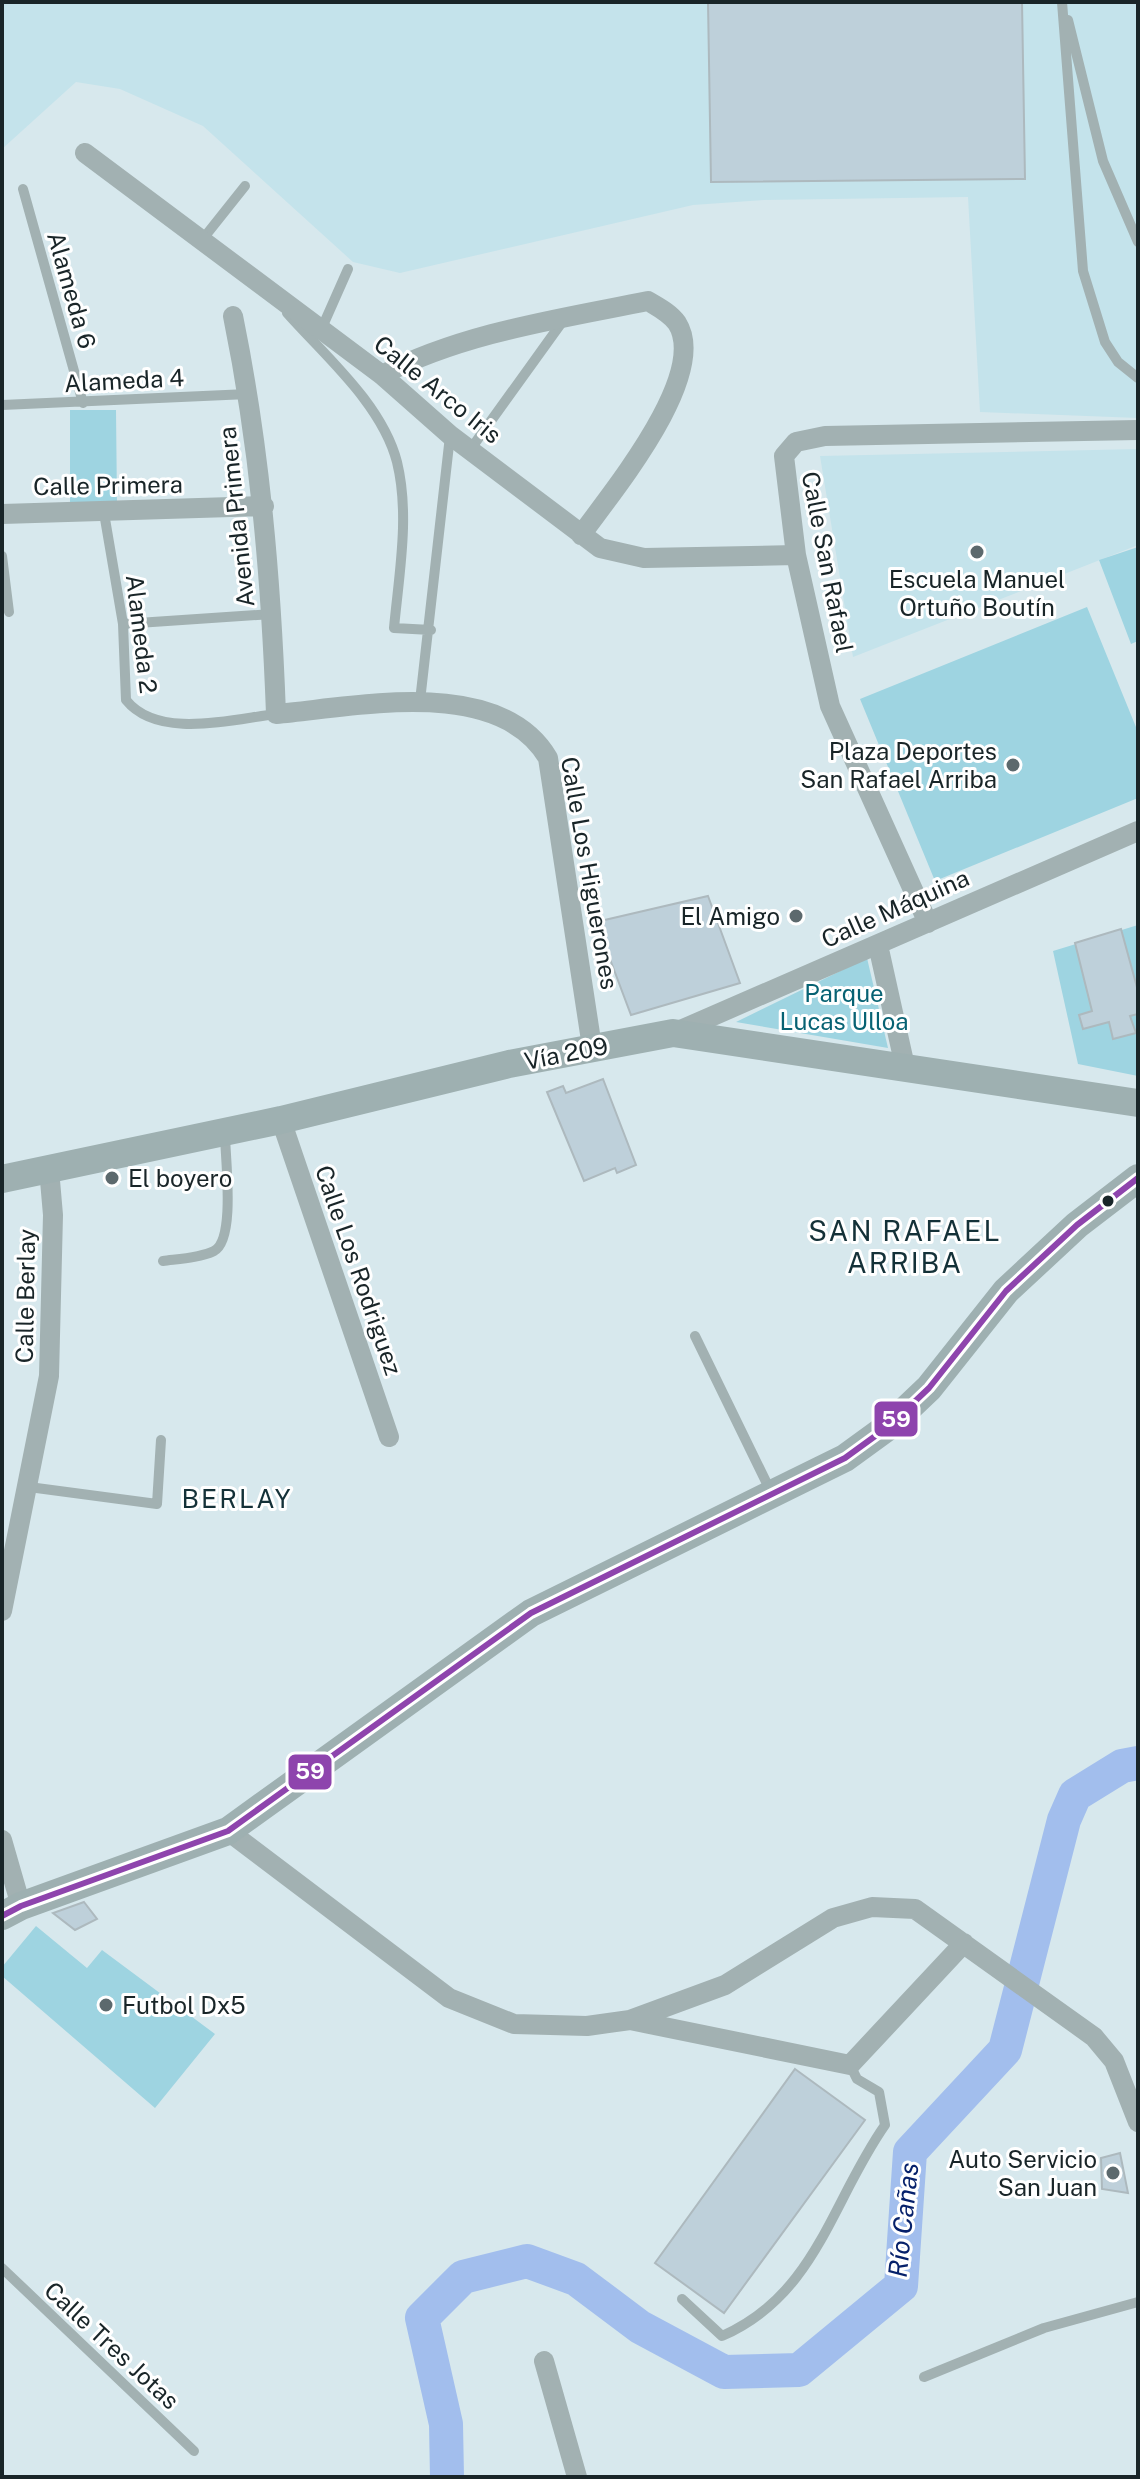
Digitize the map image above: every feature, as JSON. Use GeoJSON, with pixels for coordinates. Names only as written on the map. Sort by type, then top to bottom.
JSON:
{"type":"FeatureCollection","features":[{"type":"Feature","properties":{"kind":"main road","name":"Vía 209"},"geometry":{"type":"LineString","coordinates":[[2,1179],[281,1120],[592,1047],[673,1033],[906,1071],[1138,1103]]}},
{"type":"Feature","properties":{"kind":"main road"},"geometry":{"type":"LineString","coordinates":[[11,1911],[228,1831],[531,1613],[845,1458],[889,1426],[929,1388],[1006,1291],[1077,1225],[1138,1178]]}},
{"type":"Feature","properties":{"kind":"street","name":"Calle Arco Iris"},"geometry":{"type":"LineString","coordinates":[[85,153],[382,375],[450,435],[600,548],[644,558],[796,555]]}},
{"type":"Feature","properties":{"kind":"street"},"geometry":{"type":"LineString","coordinates":[[382,375],[417,357],[565,318],[648,301],[677,323],[683,339],[681,367],[671,402],[581,535]]}},
{"type":"Feature","properties":{"kind":"street","name":"Avenida Primera"},"geometry":{"type":"LineString","coordinates":[[233,316],[249,394],[264,506],[276,714]]}},
{"type":"Feature","properties":{"kind":"street","name":"Calle San Rafael"},"geometry":{"type":"LineString","coordinates":[[928,923],[830,706],[796,555],[784,456],[788,447],[804,439],[1138,430]]}},
{"type":"Feature","properties":{"kind":"street","name":"Calle Primera"},"geometry":{"type":"LineString","coordinates":[[2,514],[264,506]]}},
{"type":"Feature","properties":{"kind":"street","name":"Calle Los Higuerones"},"geometry":{"type":"LineString","coordinates":[[276,714],[420,701],[478,709],[504,718],[537,740],[548,758],[592,1047]]}},
{"type":"Feature","properties":{"kind":"street","name":"Calle Máquina"},"geometry":{"type":"LineString","coordinates":[[673,1033],[1138,831]]}},
{"type":"Feature","properties":{"kind":"street"},"geometry":{"type":"LineString","coordinates":[[878,945],[906,1071]]}},
{"type":"Feature","properties":{"kind":"street","name":"Calle Los Rodriguez"},"geometry":{"type":"LineString","coordinates":[[281,1120],[389,1437]]}},
{"type":"Feature","properties":{"kind":"street","name":"Calle Berlay"},"geometry":{"type":"LineString","coordinates":[[2,1611],[29,1487],[51,1345],[53,1215],[49,1169]]}},
{"type":"Feature","properties":{"kind":"street"},"geometry":{"type":"LineString","coordinates":[[228,1831],[449,1998],[514,2024],[587,2026],[630,2020],[725,1985],[833,1918],[872,1907],[915,1909],[1094,2037],[1114,2061],[1136,2109]]}},
{"type":"Feature","properties":{"kind":"street"},"geometry":{"type":"LineString","coordinates":[[2,1840],[11,1911]]}},
{"type":"Feature","properties":{"kind":"street"},"geometry":{"type":"LineString","coordinates":[[630,2020],[850,2065],[964,1943]]}},
{"type":"Feature","properties":{"kind":"street"},"geometry":{"type":"LineString","coordinates":[[544,2361],[577,2477]]}},
{"type":"Feature","properties":{"kind":"lane"},"geometry":{"type":"LineString","coordinates":[[1063,2],[1103,161],[1138,242]]}},
{"type":"Feature","properties":{"kind":"lane"},"geometry":{"type":"LineString","coordinates":[[1063,2],[1083,271],[1105,342],[1118,362],[1138,378]]}},
{"type":"Feature","properties":{"kind":"lane"},"geometry":{"type":"LineString","coordinates":[[202,240],[245,186]]}},
{"type":"Feature","properties":{"kind":"lane","name":"Alameda 6"},"geometry":{"type":"LineString","coordinates":[[23,189],[83,403]]}},
{"type":"Feature","properties":{"kind":"lane"},"geometry":{"type":"LineString","coordinates":[[321,330],[348,269]]}},
{"type":"Feature","properties":{"kind":"lane"},"geometry":{"type":"LineString","coordinates":[[260,284],[344,377],[387,436],[396,460],[403,506],[394,628],[431,630]]}},
{"type":"Feature","properties":{"kind":"lane"},"geometry":{"type":"LineString","coordinates":[[470,450],[565,318]]}},
{"type":"Feature","properties":{"kind":"lane","name":"Alameda 4"},"geometry":{"type":"LineString","coordinates":[[2,405],[249,394]]}},
{"type":"Feature","properties":{"kind":"lane"},"geometry":{"type":"LineString","coordinates":[[420,701],[431,630],[450,435]]}},
{"type":"Feature","properties":{"kind":"lane","name":"Alameda 2"},"geometry":{"type":"LineString","coordinates":[[104,513],[123,624],[126,700],[133,709],[181,724],[276,714]]}},
{"type":"Feature","properties":{"kind":"lane"},"geometry":{"type":"LineString","coordinates":[[2,556],[9,612]]}},
{"type":"Feature","properties":{"kind":"lane"},"geometry":{"type":"LineString","coordinates":[[123,624],[272,614]]}},
{"type":"Feature","properties":{"kind":"lane"},"geometry":{"type":"LineString","coordinates":[[163,1261],[213,1252],[222,1245],[228,1226],[224,1132]]}},
{"type":"Feature","properties":{"kind":"lane"},"geometry":{"type":"LineString","coordinates":[[695,1336],[772,1494]]}},
{"type":"Feature","properties":{"kind":"lane"},"geometry":{"type":"LineString","coordinates":[[29,1487],[157,1504],[161,1440]]}},
{"type":"Feature","properties":{"kind":"lane"},"geometry":{"type":"LineString","coordinates":[[682,2299],[722,2336],[753,2323],[784,2296],[837,2214],[862,2158],[885,2125],[879,2092],[857,2079],[850,2065]]}},
{"type":"Feature","properties":{"kind":"lane","name":"Calle Tres Jotas"},"geometry":{"type":"LineString","coordinates":[[2,2268],[194,2451]]}},
{"type":"Feature","properties":{"kind":"lane"},"geometry":{"type":"LineString","coordinates":[[924,2377],[1044,2328],[1138,2302]]}},
{"type":"Feature","properties":{"kind":"shaded area"},"geometry":{"type":"Polygon","coordinates":[[[2,2],[1138,2],[1138,418],[980,412],[968,197],[764,200],[693,205],[400,273],[353,262],[203,126],[120,89],[76,82],[2,149],[2,2]]]}},
{"type":"Feature","properties":{"kind":"shaded area","name":"Escuela Manuel Ortuño Boutín"},"geometry":{"type":"Polygon","coordinates":[[[1138,449],[1138,545],[853,657],[820,456],[1138,449]]]}},
{"type":"Feature","properties":{"kind":"green space"},"geometry":{"type":"Polygon","coordinates":[[[70,410],[116,410],[117,505],[70,507],[70,410]]]}},
{"type":"Feature","properties":{"kind":"green space"},"geometry":{"type":"Polygon","coordinates":[[[1138,547],[1138,641],[1131,644],[1099,560],[1138,547]]]}},
{"type":"Feature","properties":{"kind":"green space","name":"Plaza Deportes San Rafael Arriba"},"geometry":{"type":"Polygon","coordinates":[[[1087,607],[1138,732],[1138,798],[935,881],[860,699],[1087,607]]]}},
{"type":"Feature","properties":{"kind":"green space"},"geometry":{"type":"Polygon","coordinates":[[[1138,925],[1138,1076],[1078,1064],[1053,951],[1138,925]]]}},
{"type":"Feature","properties":{"kind":"green space","name":"Parque Lucas Ulloa"},"geometry":{"type":"Polygon","coordinates":[[[867,958],[888,1048],[736,1022],[867,958]]]}},
{"type":"Feature","properties":{"kind":"green space","name":"Futbol Dx5"},"geometry":{"type":"Polygon","coordinates":[[[36,1926],[87,1968],[102,1950],[215,2034],[155,2108],[2,1976],[2,1967],[36,1926]]]}},
{"type":"Feature","properties":{"kind":"building"},"geometry":{"type":"Polygon","coordinates":[[[708,2],[1022,2],[1025,179],[711,182],[708,2]]]}},
{"type":"Feature","properties":{"kind":"building"},"geometry":{"type":"Polygon","coordinates":[[[708,896],[740,983],[631,1015],[596,922],[708,896]]]}},
{"type":"Feature","properties":{"kind":"building"},"geometry":{"type":"Polygon","coordinates":[[[1121,929],[1138,991],[1138,1014],[1130,1016],[1136,1033],[1113,1039],[1109,1022],[1083,1029],[1079,1015],[1092,1011],[1075,943],[1121,929]]]}},
{"type":"Feature","properties":{"kind":"building"},"geometry":{"type":"Polygon","coordinates":[[[603,1079],[636,1165],[617,1173],[615,1168],[584,1181],[547,1092],[563,1086],[566,1093],[603,1079]]]}},
{"type":"Feature","properties":{"kind":"building"},"geometry":{"type":"Polygon","coordinates":[[[84,1902],[97,1919],[75,1930],[53,1913],[84,1902]]]}},
{"type":"Feature","properties":{"kind":"building"},"geometry":{"type":"Polygon","coordinates":[[[795,2069],[865,2120],[724,2313],[655,2263],[795,2069]]]}},
{"type":"Feature","properties":{"kind":"building","name":"Auto Servicio San Juan"},"geometry":{"type":"Polygon","coordinates":[[[1120,2153],[1128,2193],[1102,2189],[1101,2158],[1120,2153]]]}},
{"type":"Feature","properties":{"kind":"waterway","name":"Río Cañas"},"geometry":{"type":"LineString","coordinates":[[447,2477],[446,2424],[422,2318],[463,2277],[527,2261],[576,2279],[640,2327],[724,2372],[799,2370],[901,2286],[910,2152],[1005,2050],[1064,1820],[1075,1795],[1122,1766],[1138,1763]]}},
{"type":"Feature","properties":{"kind":"transit line","name":"59"},"geometry":{"type":"LineString","coordinates":[[2,1916],[21,1906],[228,1831],[531,1613],[845,1458],[889,1426],[929,1388],[1006,1291],[1077,1225],[1138,1178]]}},
{"type":"Feature","properties":{"kind":"place","name":"Escuela Manuel Ortuño Boutín"},"geometry":{"type":"Point","coordinates":[977,552]}},
{"type":"Feature","properties":{"kind":"place","name":"Plaza Deportes San Rafael Arriba"},"geometry":{"type":"Point","coordinates":[1013,765]}},
{"type":"Feature","properties":{"kind":"place","name":"El Amigo"},"geometry":{"type":"Point","coordinates":[796,916]}},
{"type":"Feature","properties":{"kind":"place","name":"El boyero"},"geometry":{"type":"Point","coordinates":[112,1178]}},
{"type":"Feature","properties":{"kind":"place","name":"Futbol Dx5"},"geometry":{"type":"Point","coordinates":[106,2005]}},
{"type":"Feature","properties":{"kind":"place","name":"Auto Servicio San Juan"},"geometry":{"type":"Point","coordinates":[1113,2173]}},
{"type":"Feature","properties":{"kind":"district","name":"SAN RAFAEL ARRIBA"},"geometry":{"type":"Point","coordinates":[905,1246]}},
{"type":"Feature","properties":{"kind":"district","name":"BERLAY"},"geometry":{"type":"Point","coordinates":[237,1498]}}]}
